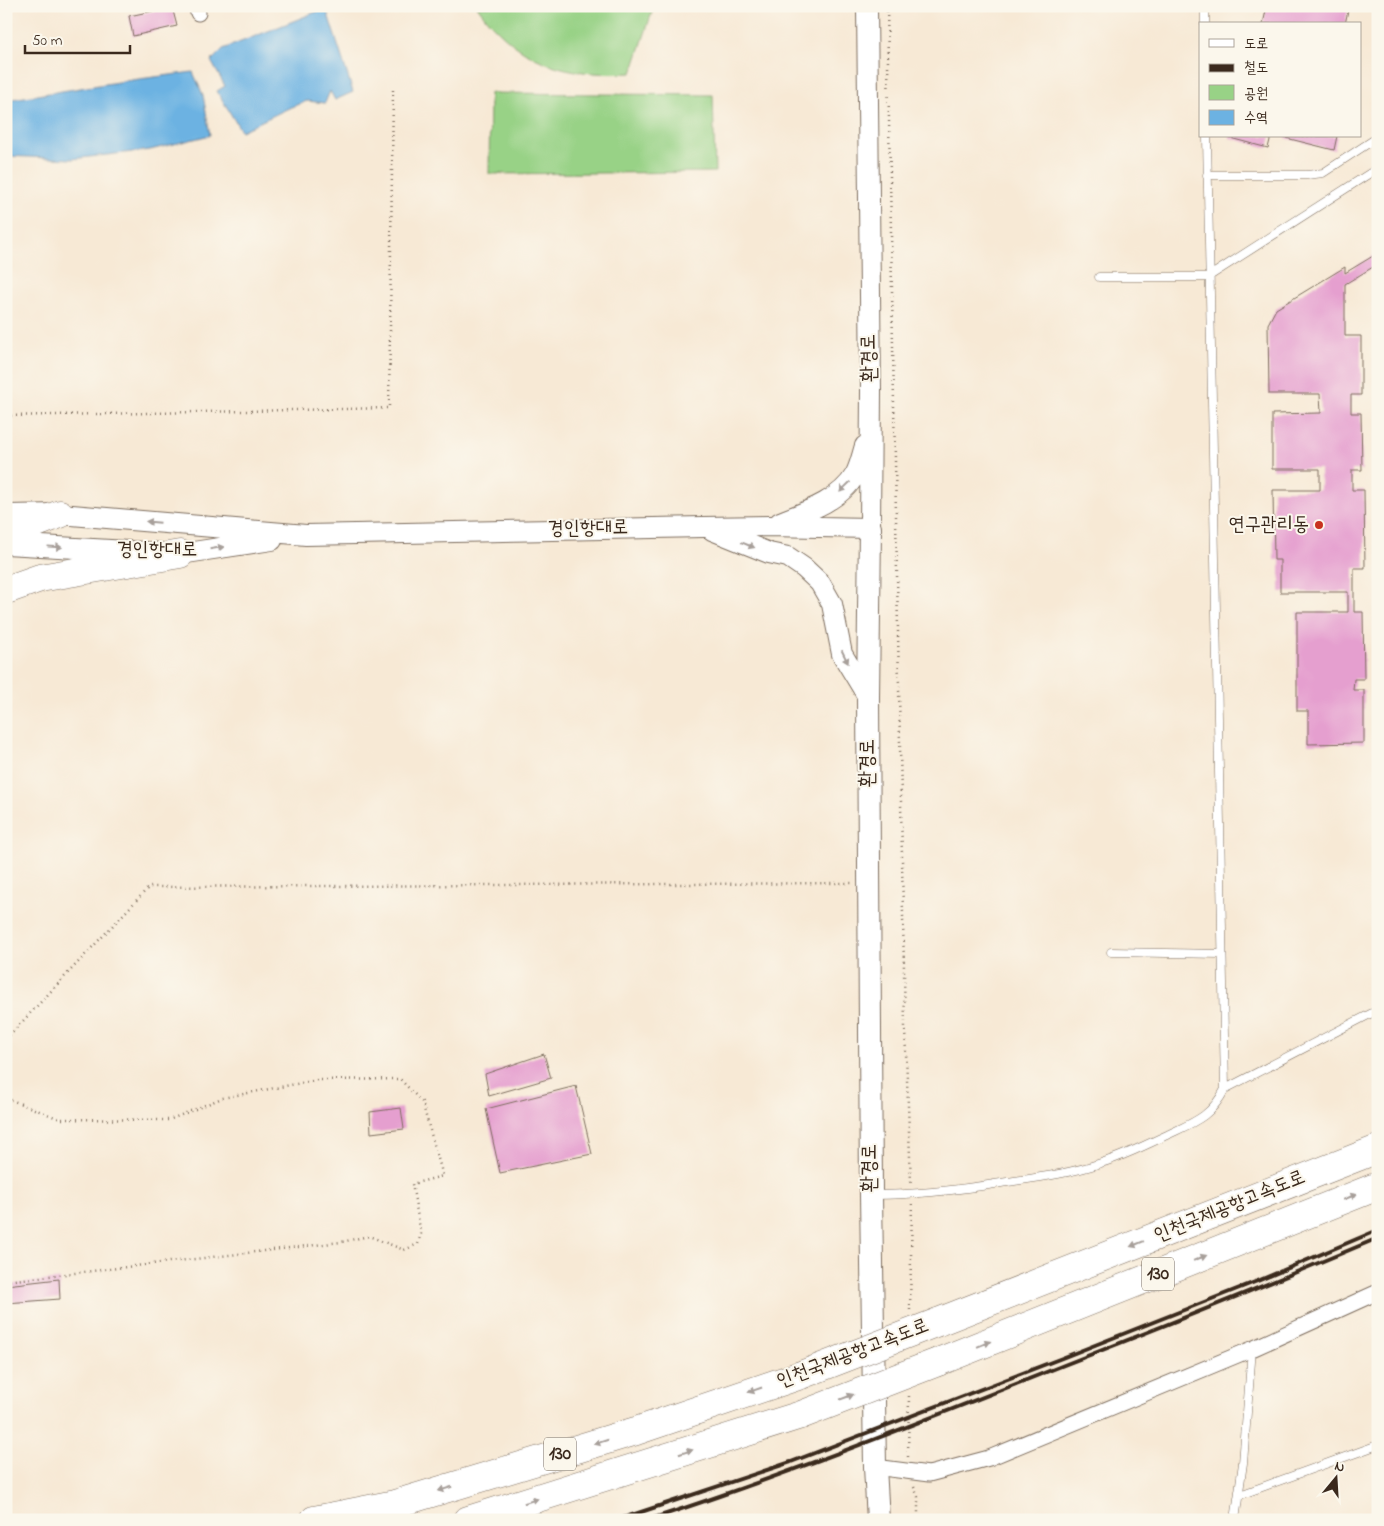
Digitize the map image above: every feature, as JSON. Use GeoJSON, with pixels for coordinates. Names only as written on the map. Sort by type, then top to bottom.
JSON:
{"type":"FeatureCollection","features":[{"type":"Feature","properties":{"kind":"highway"},"geometry":{"type":"LineString","coordinates":[[6,535],[60,514]]}},
{"type":"Feature","properties":{"kind":"highway"},"geometry":{"type":"LineString","coordinates":[[6,590],[40,578],[180,554]]}},
{"type":"Feature","properties":{"kind":"highway","name":"인천국제공항고속도로"},"geometry":{"type":"LineString","coordinates":[[314,1520],[404,1501],[636,1431],[801,1375],[1378,1149]]}},
{"type":"Feature","properties":{"kind":"highway","name":"인천국제공항고속도로"},"geometry":{"type":"LineString","coordinates":[[468,1520],[801,1415],[1378,1186]]}},
{"type":"Feature","properties":{"kind":"main road","name":"환경로"},"geometry":{"type":"LineString","coordinates":[[870,528],[868,697],[871,1195],[875,1466],[878,1520]]}},
{"type":"Feature","properties":{"kind":"street","name":"환경로"},"geometry":{"type":"LineString","coordinates":[[867,6],[870,528]]}},
{"type":"Feature","properties":{"kind":"street"},"geometry":{"type":"LineString","coordinates":[[769,526],[812,510],[847,487],[855,474],[866,446],[870,391]]}},
{"type":"Feature","properties":{"kind":"street","name":"경인항대로"},"geometry":{"type":"LineString","coordinates":[[6,515],[60,514],[306,535],[769,526],[870,528]]}},
{"type":"Feature","properties":{"kind":"street"},"geometry":{"type":"LineString","coordinates":[[703,527],[769,553],[788,557],[804,568],[820,583],[832,604],[842,654],[868,697]]}},
{"type":"Feature","properties":{"kind":"street","name":"경인항대로"},"geometry":{"type":"LineString","coordinates":[[6,544],[180,554],[306,535]]}},
{"type":"Feature","properties":{"kind":"street"},"geometry":{"type":"LineString","coordinates":[[875,1466],[929,1474],[989,1458],[1252,1349],[1378,1292]]}},
{"type":"Feature","properties":{"kind":"lane"},"geometry":{"type":"LineString","coordinates":[[1205,6],[1205,22]]}},
{"type":"Feature","properties":{"kind":"lane"},"geometry":{"type":"LineString","coordinates":[[1207,175],[1307,175],[1322,173],[1378,137]]}},
{"type":"Feature","properties":{"kind":"lane"},"geometry":{"type":"LineString","coordinates":[[871,1195],[912,1195],[964,1189],[1043,1177],[1102,1163],[1154,1142],[1198,1120],[1218,1103],[1224,1089],[1208,278],[1207,138]]}},
{"type":"Feature","properties":{"kind":"lane"},"geometry":{"type":"LineString","coordinates":[[1099,277],[1208,278],[1378,168]]}},
{"type":"Feature","properties":{"kind":"lane"},"geometry":{"type":"LineString","coordinates":[[1111,952],[1221,954]]}},
{"type":"Feature","properties":{"kind":"lane"},"geometry":{"type":"LineString","coordinates":[[1224,1089],[1378,1010]]}},
{"type":"Feature","properties":{"kind":"lane"},"geometry":{"type":"LineString","coordinates":[[1235,1520],[1240,1495],[1252,1349]]}},
{"type":"Feature","properties":{"kind":"lane"},"geometry":{"type":"LineString","coordinates":[[1240,1495],[1378,1445]]}},
{"type":"Feature","properties":{"kind":"path"},"geometry":{"type":"LineString","coordinates":[[887,6],[905,1018],[912,1195],[910,1314]]}},
{"type":"Feature","properties":{"kind":"path"},"geometry":{"type":"LineString","coordinates":[[6,416],[389,408],[393,90]]}},
{"type":"Feature","properties":{"kind":"path"},"geometry":{"type":"LineString","coordinates":[[6,1039],[148,887],[869,883]]}},
{"type":"Feature","properties":{"kind":"path"},"geometry":{"type":"LineString","coordinates":[[6,1098],[60,1119],[169,1120],[222,1098],[317,1080],[400,1079],[422,1102],[443,1176],[412,1184],[421,1234],[418,1244],[404,1250],[369,1236],[341,1242],[6,1282]]}},
{"type":"Feature","properties":{"kind":"path"},"geometry":{"type":"LineString","coordinates":[[909,1393],[908,1472],[918,1498],[918,1520]]}},
{"type":"Feature","properties":{"kind":"green space"},"geometry":{"type":"Polygon","coordinates":[[[477,6],[654,6],[632,73],[612,74],[576,71],[559,67],[527,54],[491,24],[477,6]]]}},
{"type":"Feature","properties":{"kind":"green space"},"geometry":{"type":"Polygon","coordinates":[[[490,93],[713,95],[715,172],[489,174],[490,93]]]}},
{"type":"Feature","properties":{"kind":"water"},"geometry":{"type":"Polygon","coordinates":[[[326,8],[353,92],[335,100],[330,91],[325,103],[307,101],[241,131],[217,91],[225,86],[211,61],[223,49],[326,8]]]}},
{"type":"Feature","properties":{"kind":"water"},"geometry":{"type":"Polygon","coordinates":[[[193,72],[203,95],[210,135],[150,150],[72,159],[6,156],[6,100],[193,72]]]}},
{"type":"Feature","properties":{"kind":"building"},"geometry":{"type":"Polygon","coordinates":[[[1267,6],[1349,6],[1345,22],[1263,22],[1267,6]]]}},
{"type":"Feature","properties":{"kind":"building"},"geometry":{"type":"Polygon","coordinates":[[[172,7],[177,26],[133,36],[129,16],[172,7]]]}},
{"type":"Feature","properties":{"kind":"building"},"geometry":{"type":"Polygon","coordinates":[[[1230,138],[1270,138],[1268,148],[1230,138]]]}},
{"type":"Feature","properties":{"kind":"building"},"geometry":{"type":"Polygon","coordinates":[[[1286,138],[1337,138],[1334,150],[1286,138]]]}},
{"type":"Feature","properties":{"kind":"building","name":"연구관리동"},"geometry":{"type":"Polygon","coordinates":[[[1378,253],[1378,264],[1345,284],[1345,336],[1361,336],[1361,395],[1351,395],[1351,413],[1361,413],[1362,470],[1352,470],[1352,490],[1364,490],[1365,568],[1354,568],[1354,612],[1363,612],[1364,679],[1354,679],[1353,690],[1364,690],[1364,743],[1308,744],[1308,711],[1297,711],[1297,612],[1348,612],[1348,592],[1280,592],[1280,560],[1274,560],[1273,490],[1320,490],[1320,469],[1272,469],[1272,414],[1321,413],[1320,394],[1269,394],[1268,324],[1276,309],[1345,267],[1345,273],[1378,253]]]}},
{"type":"Feature","properties":{"kind":"building"},"geometry":{"type":"Polygon","coordinates":[[[544,1054],[551,1078],[489,1096],[485,1074],[544,1054]]]}},
{"type":"Feature","properties":{"kind":"building"},"geometry":{"type":"Polygon","coordinates":[[[576,1086],[592,1154],[500,1173],[486,1109],[576,1086]]]}},
{"type":"Feature","properties":{"kind":"building"},"geometry":{"type":"Polygon","coordinates":[[[401,1108],[404,1129],[371,1133],[370,1112],[401,1108]]]}},
{"type":"Feature","properties":{"kind":"building"},"geometry":{"type":"Polygon","coordinates":[[[59,1279],[60,1299],[6,1303],[6,1285],[59,1279]]]}},
{"type":"Feature","properties":{"kind":"railway"},"geometry":{"type":"LineString","coordinates":[[617,1520],[791,1462],[1260,1280],[1378,1230]]}},
{"type":"Feature","properties":{"kind":"railway"},"geometry":{"type":"LineString","coordinates":[[648,1520],[753,1484],[909,1426],[1300,1271],[1378,1238]]}},
{"type":"Feature","properties":{"kind":"place","name":"연구관리동"},"geometry":{"type":"Point","coordinates":[1319,525]}}]}
